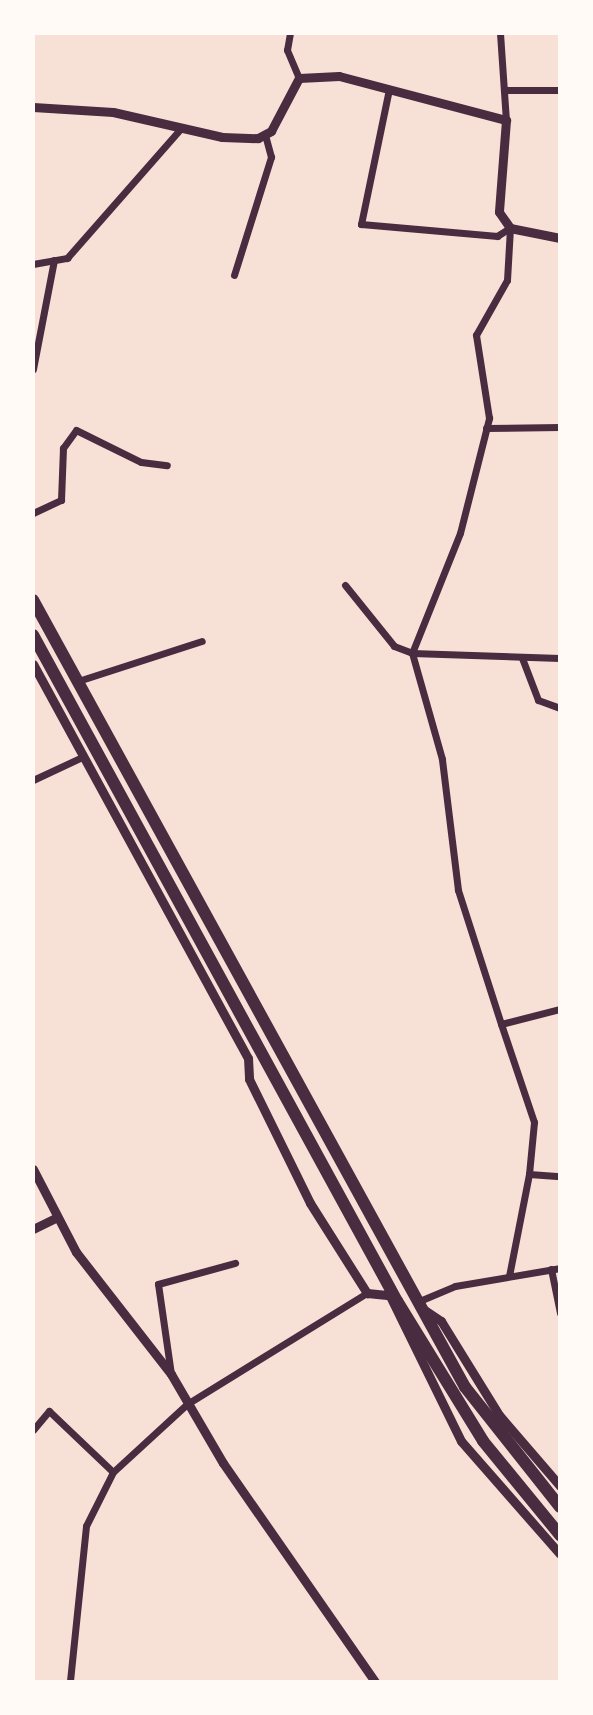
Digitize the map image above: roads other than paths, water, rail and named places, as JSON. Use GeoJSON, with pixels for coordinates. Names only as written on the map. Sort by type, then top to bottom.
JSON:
{"type":"FeatureCollection","features":[{"type":"Feature","properties":{"kind":"highway"},"geometry":{"type":"LineString","coordinates":[[33,600],[465,1387],[552,1499],[558,1485]]}},
{"type":"Feature","properties":{"kind":"highway"},"geometry":{"type":"LineString","coordinates":[[33,635],[391,1294],[483,1441],[560,1535]]}},
{"type":"Feature","properties":{"kind":"street"},"geometry":{"type":"LineString","coordinates":[[290,33],[287,50],[299,78]]}},
{"type":"Feature","properties":{"kind":"street"},"geometry":{"type":"LineString","coordinates":[[500,33],[506,120],[499,212],[510,228],[507,280],[476,335],[486,428],[460,533],[412,653],[442,759],[458,890],[534,1122],[529,1174],[509,1276]]}},
{"type":"Feature","properties":{"kind":"street"},"geometry":{"type":"LineString","coordinates":[[299,78],[339,76],[506,120]]}},
{"type":"Feature","properties":{"kind":"street"},"geometry":{"type":"LineString","coordinates":[[234,275],[271,157],[265,135],[299,78]]}},
{"type":"Feature","properties":{"kind":"street"},"geometry":{"type":"LineString","coordinates":[[389,89],[361,224],[497,236],[510,228],[560,238]]}},
{"type":"Feature","properties":{"kind":"street"},"geometry":{"type":"LineString","coordinates":[[504,90],[560,90]]}},
{"type":"Feature","properties":{"kind":"street"},"geometry":{"type":"LineString","coordinates":[[33,107],[113,112],[222,137],[265,135]]}},
{"type":"Feature","properties":{"kind":"street"},"geometry":{"type":"LineString","coordinates":[[33,264],[66,258],[182,127]]}},
{"type":"Feature","properties":{"kind":"street"},"geometry":{"type":"LineString","coordinates":[[33,369],[54,260]]}},
{"type":"Feature","properties":{"kind":"street"},"geometry":{"type":"LineString","coordinates":[[486,428],[560,427]]}},
{"type":"Feature","properties":{"kind":"street"},"geometry":{"type":"LineString","coordinates":[[33,513],[61,500],[63,448],[76,430],[141,462],[167,465]]}},
{"type":"Feature","properties":{"kind":"street"},"geometry":{"type":"LineString","coordinates":[[345,585],[394,646],[412,653],[560,658]]}},
{"type":"Feature","properties":{"kind":"street"},"geometry":{"type":"LineString","coordinates":[[78,681],[202,641]]}},
{"type":"Feature","properties":{"kind":"street"},"geometry":{"type":"LineString","coordinates":[[522,658],[538,701],[560,708]]}},
{"type":"Feature","properties":{"kind":"street"},"geometry":{"type":"LineString","coordinates":[[33,664],[248,1058],[249,1079],[310,1203],[367,1293]]}},
{"type":"Feature","properties":{"kind":"street"},"geometry":{"type":"LineString","coordinates":[[33,780],[82,757]]}},
{"type":"Feature","properties":{"kind":"street"},"geometry":{"type":"LineString","coordinates":[[501,1024],[560,1009]]}},
{"type":"Feature","properties":{"kind":"street"},"geometry":{"type":"LineString","coordinates":[[33,1169],[55,1218],[120,1315],[171,1374],[187,1404],[375,1682]]}},
{"type":"Feature","properties":{"kind":"street"},"geometry":{"type":"LineString","coordinates":[[529,1174],[560,1176]]}},
{"type":"Feature","properties":{"kind":"street"},"geometry":{"type":"LineString","coordinates":[[33,1229],[55,1218]]}},
{"type":"Feature","properties":{"kind":"street"},"geometry":{"type":"LineString","coordinates":[[171,1374],[158,1284],[235,1262]]}},
{"type":"Feature","properties":{"kind":"street"},"geometry":{"type":"LineString","coordinates":[[558,1485],[499,1415],[442,1321],[419,1304],[455,1286],[555,1268],[560,1313]]}},
{"type":"Feature","properties":{"kind":"street"},"geometry":{"type":"LineString","coordinates":[[70,1682],[86,1526],[113,1472],[187,1404],[367,1293],[391,1294],[461,1441],[560,1554]]}},
{"type":"Feature","properties":{"kind":"street"},"geometry":{"type":"LineString","coordinates":[[33,1430],[49,1411],[113,1472]]}}]}
